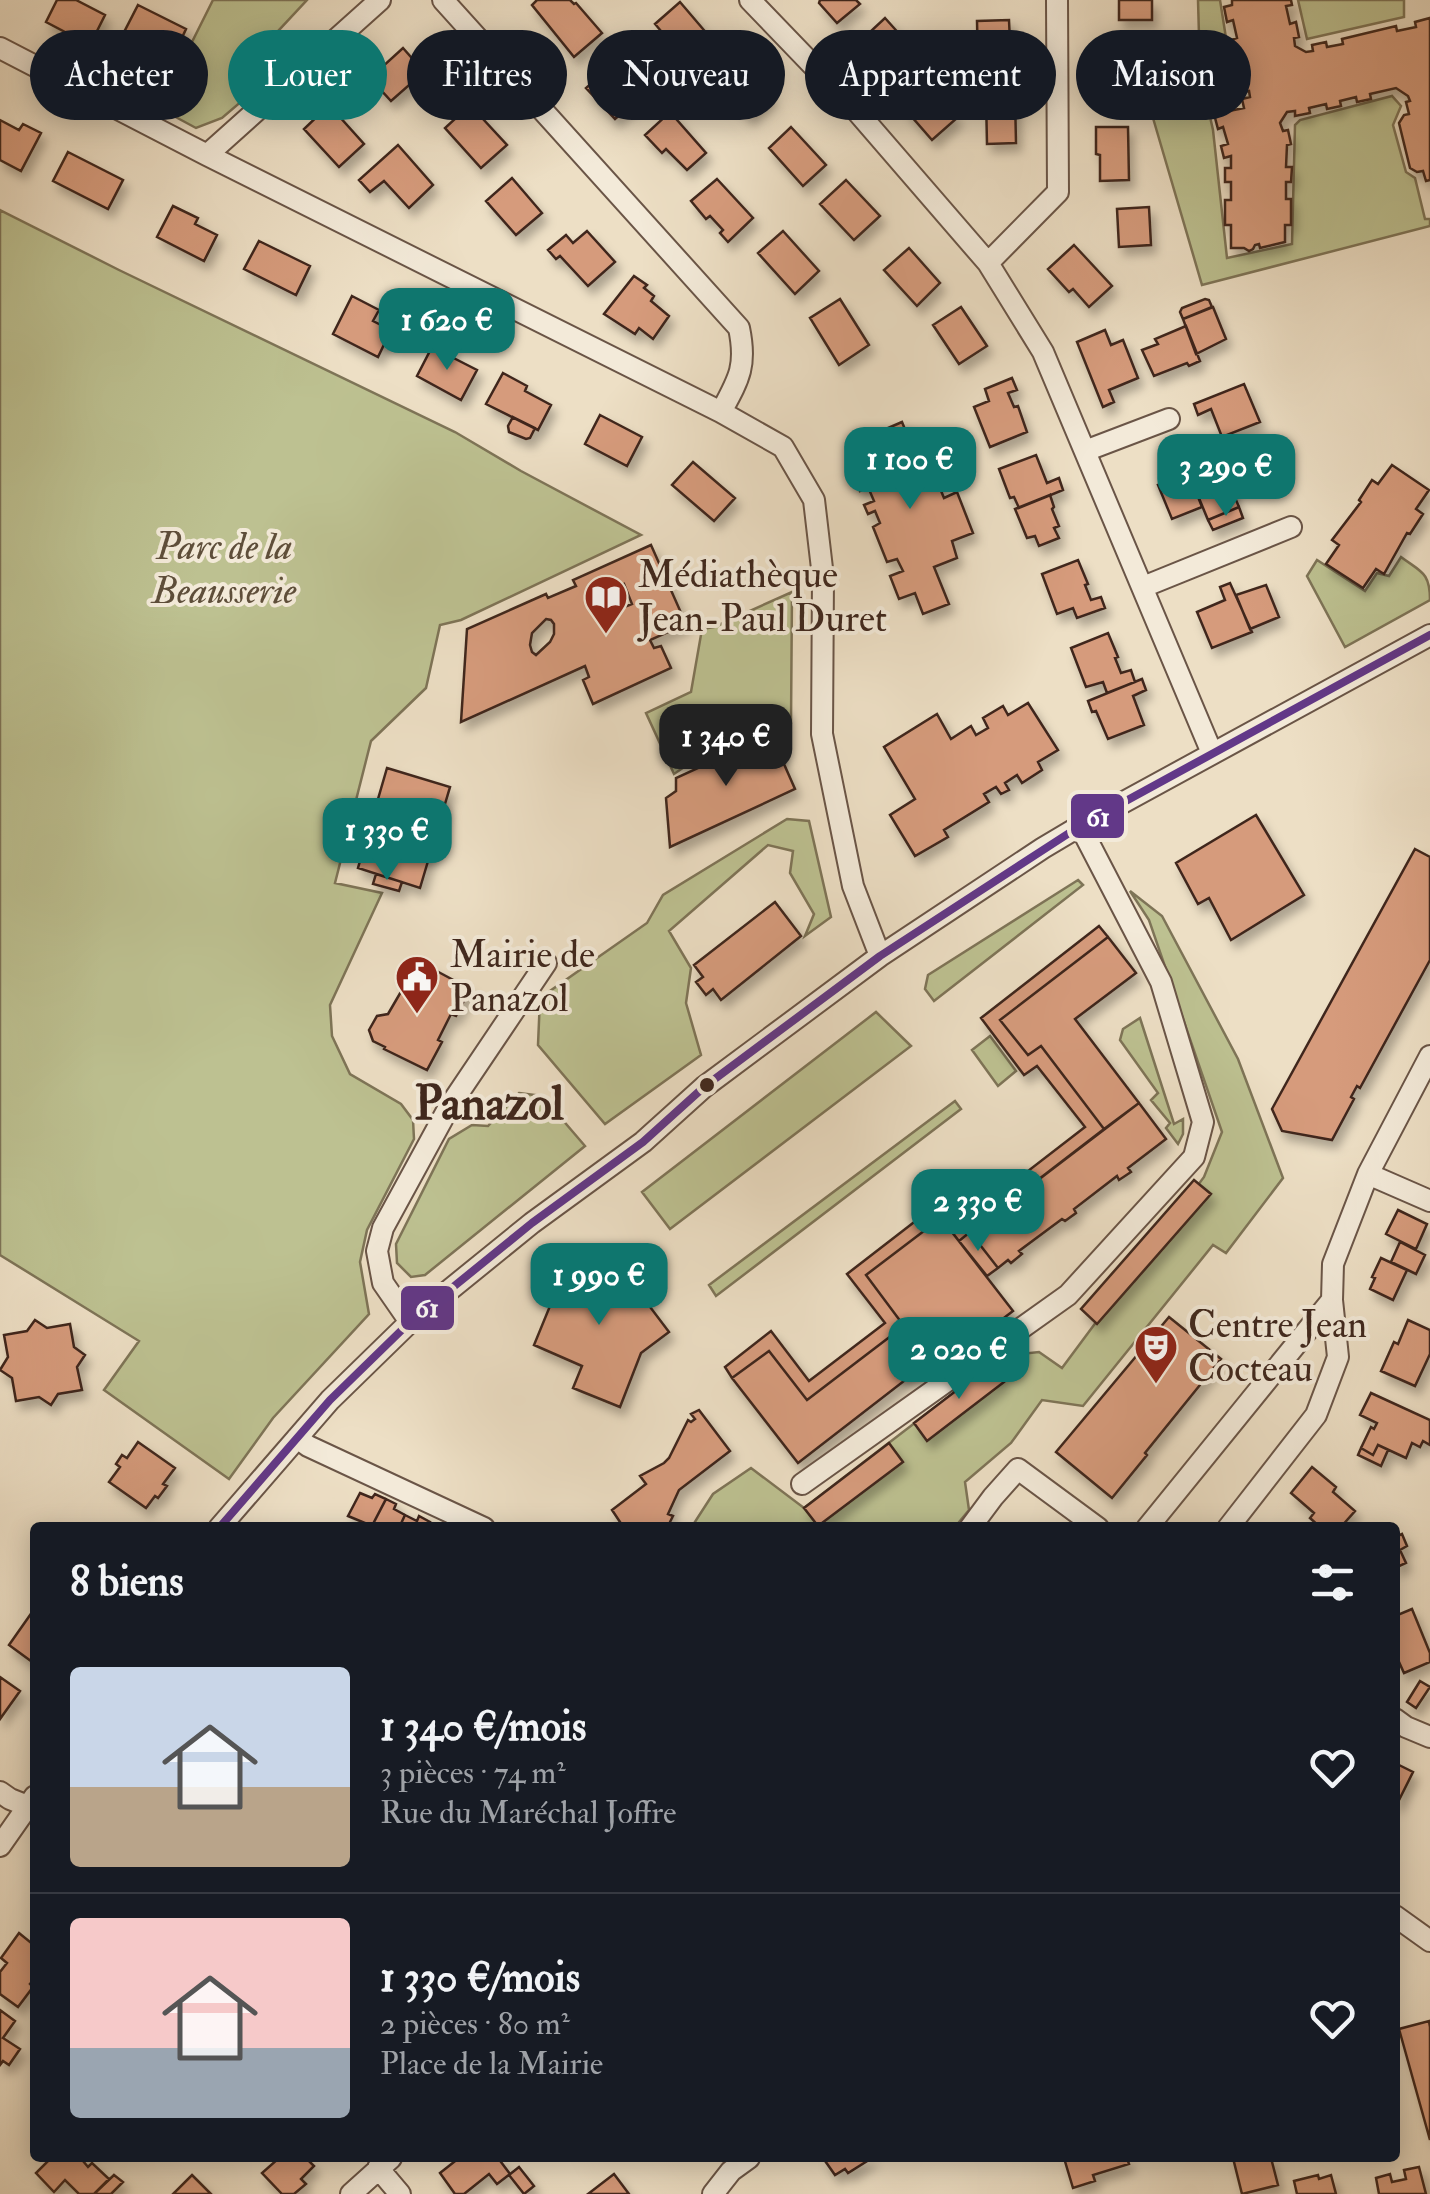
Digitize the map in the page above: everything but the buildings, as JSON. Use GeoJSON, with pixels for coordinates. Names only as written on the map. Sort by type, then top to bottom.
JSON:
{"type":"FeatureCollection","features":[{"type":"Feature","properties":{"kind":"street"},"geometry":{"type":"LineString","coordinates":[[207,155],[380,0]]}},
{"type":"Feature","properties":{"kind":"street"},"geometry":{"type":"LineString","coordinates":[[443,0],[739,328],[744,352],[739,379],[721,412]]}},
{"type":"Feature","properties":{"kind":"street"},"geometry":{"type":"LineString","coordinates":[[750,0],[854,108],[988,262],[1044,352],[1212,753]]}},
{"type":"Feature","properties":{"kind":"street"},"geometry":{"type":"LineString","coordinates":[[988,262],[1058,192],[1057,0]]}},
{"type":"Feature","properties":{"kind":"street"},"geometry":{"type":"LineString","coordinates":[[0,48],[721,412],[784,448],[814,500],[823,576],[822,734],[854,886],[880,956]]}},
{"type":"Feature","properties":{"kind":"street"},"geometry":{"type":"LineString","coordinates":[[1086,452],[1169,418]]}},
{"type":"Feature","properties":{"kind":"street"},"geometry":{"type":"LineString","coordinates":[[1143,587],[1292,526]]}},
{"type":"Feature","properties":{"kind":"street"},"geometry":{"type":"LineString","coordinates":[[224,1522],[340,1390],[410,1322],[532,1222],[643,1142],[704,1087],[880,956],[1080,826],[1430,635]]}},
{"type":"Feature","properties":{"kind":"street"},"geometry":{"type":"LineString","coordinates":[[802,1484],[1068,1296],[1194,1157],[1203,1122],[1161,982],[1080,826]]}},
{"type":"Feature","properties":{"kind":"street"},"geometry":{"type":"LineString","coordinates":[[410,1322],[383,1283],[377,1251],[382,1228],[448,1107],[546,963]]}},
{"type":"Feature","properties":{"kind":"street"},"geometry":{"type":"LineString","coordinates":[[1239,1522],[1316,1415],[1338,1357],[1332,1264],[1368,1174],[1430,1056]]}},
{"type":"Feature","properties":{"kind":"street"},"geometry":{"type":"LineString","coordinates":[[1368,1174],[1430,1201]]}},
{"type":"Feature","properties":{"kind":"street"},"geometry":{"type":"LineString","coordinates":[[1152,1522],[1332,1300]]}},
{"type":"Feature","properties":{"kind":"street"},"geometry":{"type":"LineString","coordinates":[[297,1438],[471,1522]]}},
{"type":"Feature","properties":{"kind":"street"},"geometry":{"type":"LineString","coordinates":[[974,1522],[1018,1469],[1090,1522]]}},
{"type":"Feature","properties":{"kind":"street"},"geometry":{"type":"LineString","coordinates":[[1400,1723],[1430,1736]]}},
{"type":"Feature","properties":{"kind":"street"},"geometry":{"type":"LineString","coordinates":[[0,1792],[30,1803]]}},
{"type":"Feature","properties":{"kind":"street"},"geometry":{"type":"LineString","coordinates":[[0,1846],[30,1808]]}},
{"type":"Feature","properties":{"kind":"street"},"geometry":{"type":"LineString","coordinates":[[1400,1920],[1430,1941]]}},
{"type":"Feature","properties":{"kind":"street"},"geometry":{"type":"LineString","coordinates":[[713,2194],[731,2171],[744,2162]]}},
{"type":"Feature","properties":{"kind":"street"},"geometry":{"type":"LineString","coordinates":[[351,2194],[384,2163],[400,2194]]}},
{"type":"Feature","properties":{"kind":"green space"},"geometry":{"type":"Polygon","coordinates":[[[213,0],[307,0],[279,30],[228,30],[228,113],[196,128],[181,120],[208,120],[208,30],[198,30],[213,0]]]}},
{"type":"Feature","properties":{"kind":"green space"},"geometry":{"type":"Polygon","coordinates":[[[1198,0],[1220,0],[1225,30],[1199,30],[1198,0]]]}},
{"type":"Feature","properties":{"kind":"green space"},"geometry":{"type":"Polygon","coordinates":[[[1298,0],[1404,0],[1404,17],[1307,39],[1298,0]]]}},
{"type":"Feature","properties":{"kind":"green space"},"geometry":{"type":"Polygon","coordinates":[[[1392,96],[1401,106],[1393,125],[1406,172],[1415,178],[1430,226],[1202,285],[1154,120],[1211,120],[1227,258],[1292,244],[1295,125],[1300,120],[1392,96]]]}},
{"type":"Feature","properties":{"kind":"green space","name":"Parc de la Beausserie"},"geometry":{"type":"Polygon","coordinates":[[[0,210],[455,432],[641,535],[461,620],[440,625],[426,688],[371,741],[335,883],[382,893],[330,1005],[332,1036],[350,1074],[401,1104],[413,1120],[414,1139],[367,1230],[360,1262],[369,1314],[273,1418],[229,1479],[104,1390],[139,1341],[0,1255],[0,210]]]}},
{"type":"Feature","properties":{"kind":"green space"},"geometry":{"type":"Polygon","coordinates":[[[1401,557],[1426,578],[1430,600],[1345,647],[1307,576],[1317,560],[1365,591],[1377,573],[1389,576],[1401,557]]]}},
{"type":"Feature","properties":{"kind":"green space"},"geometry":{"type":"Polygon","coordinates":[[[792,592],[791,723],[763,738],[747,724],[674,774],[646,713],[691,692],[702,629],[792,592]]]}},
{"type":"Feature","properties":{"kind":"green space"},"geometry":{"type":"Polygon","coordinates":[[[787,819],[809,821],[831,917],[805,936],[814,914],[790,873],[793,851],[768,845],[669,931],[691,968],[686,1003],[701,1055],[605,1124],[538,1045],[540,998],[647,923],[663,895],[787,819]]]}},
{"type":"Feature","properties":{"kind":"green space"},"geometry":{"type":"Polygon","coordinates":[[[1078,880],[1083,885],[934,1001],[925,989],[928,975],[1078,880]]]}},
{"type":"Feature","properties":{"kind":"green space"},"geometry":{"type":"Polygon","coordinates":[[[1130,891],[1162,916],[1238,1059],[1283,1178],[1226,1253],[1213,1245],[1083,1406],[1042,1400],[1011,1443],[965,1482],[969,1510],[959,1522],[695,1522],[713,1494],[751,1468],[804,1508],[1002,1356],[1039,1352],[1062,1368],[1204,1177],[1222,1132],[1149,920],[1130,891]]]}},
{"type":"Feature","properties":{"kind":"green space"},"geometry":{"type":"Polygon","coordinates":[[[876,1012],[911,1046],[670,1229],[642,1192],[876,1012]]]}},
{"type":"Feature","properties":{"kind":"green space"},"geometry":{"type":"Polygon","coordinates":[[[1140,1018],[1174,1124],[1183,1119],[1178,1144],[1166,1128],[1170,1123],[1151,1100],[1158,1093],[1120,1040],[1123,1029],[1140,1018]]]}},
{"type":"Feature","properties":{"kind":"green space"},"geometry":{"type":"Polygon","coordinates":[[[990,1036],[1016,1071],[998,1086],[972,1050],[990,1036]]]}},
{"type":"Feature","properties":{"kind":"green space"},"geometry":{"type":"Polygon","coordinates":[[[519,1093],[542,1096],[585,1146],[425,1275],[411,1277],[397,1263],[396,1244],[449,1139],[472,1125],[488,1126],[519,1093]]]}},
{"type":"Feature","properties":{"kind":"green space"},"geometry":{"type":"Polygon","coordinates":[[[955,1101],[961,1109],[716,1296],[709,1285],[955,1101]]]}},
{"type":"Feature","properties":{"kind":"transit line","name":"61"},"geometry":{"type":"LineString","coordinates":[[224,1522],[330,1400],[410,1322],[532,1223],[643,1142],[704,1087],[880,956],[1080,826],[1430,635]]}},
{"type":"Feature","properties":{"kind":"place","name":"Médiathèque Jean-Paul Duret"},"geometry":{"type":"Point","coordinates":[606,635]}},
{"type":"Feature","properties":{"kind":"place","name":"Mairie de Panazol"},"geometry":{"type":"Point","coordinates":[417,1015]}},
{"type":"Feature","properties":{"kind":"place","name":"Centre Jean Cocteau"},"geometry":{"type":"Point","coordinates":[1156,1385]}},
{"type":"Feature","properties":{"kind":"district","name":"Panazol"},"geometry":{"type":"Point","coordinates":[489,1104]}}]}
